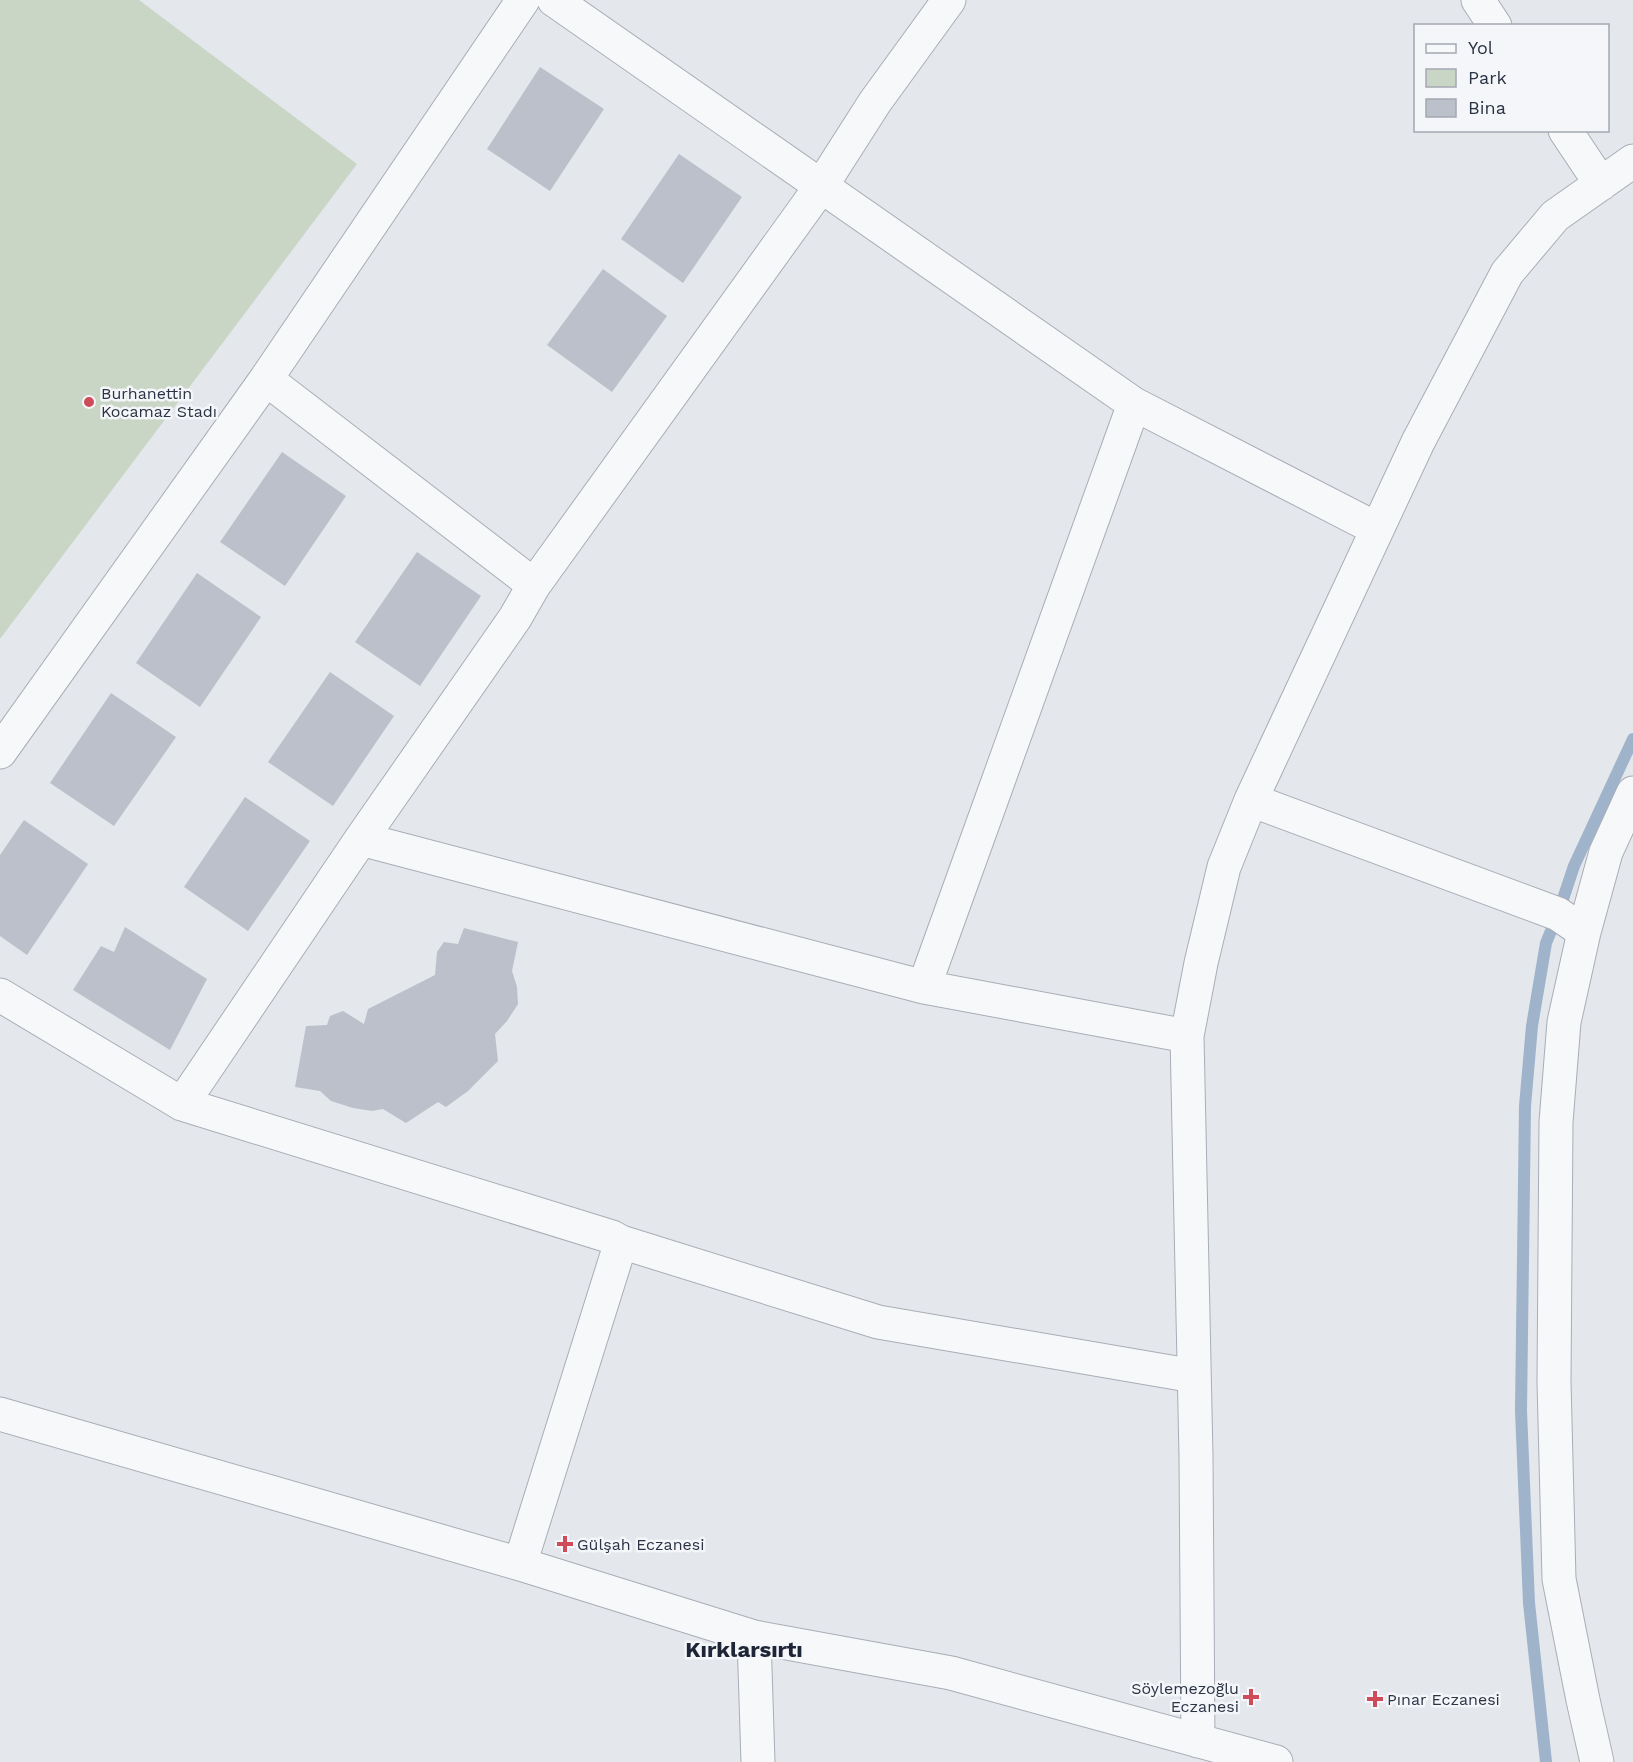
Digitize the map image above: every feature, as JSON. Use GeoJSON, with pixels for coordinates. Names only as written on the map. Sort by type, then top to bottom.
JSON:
{"type":"FeatureCollection","features":[{"type":"Feature","properties":{"kind":"street"},"geometry":{"type":"LineString","coordinates":[[0,752],[266,379],[523,0]]}},
{"type":"Feature","properties":{"kind":"street"},"geometry":{"type":"LineString","coordinates":[[554,0],[1134,404],[1377,529]]}},
{"type":"Feature","properties":{"kind":"street"},"geometry":{"type":"LineString","coordinates":[[182,1104],[361,839],[515,618],[534,585],[822,185],[875,102],[949,0]]}},
{"type":"Feature","properties":{"kind":"street"},"geometry":{"type":"LineString","coordinates":[[1478,0],[1494,24]]}},
{"type":"Feature","properties":{"kind":"street"},"geometry":{"type":"LineString","coordinates":[[1566,132],[1601,184]]}},
{"type":"Feature","properties":{"kind":"street"},"geometry":{"type":"LineString","coordinates":[[1198,1741],[1187,1036],[1201,963],[1224,867],[1251,800],[1418,442],[1507,273],[1555,216],[1633,161]]}},
{"type":"Feature","properties":{"kind":"street"},"geometry":{"type":"LineString","coordinates":[[266,379],[534,585]]}},
{"type":"Feature","properties":{"kind":"street"},"geometry":{"type":"LineString","coordinates":[[924,987],[1134,404]]}},
{"type":"Feature","properties":{"kind":"street"},"geometry":{"type":"LineString","coordinates":[[1597,1762],[1582,1700],[1559,1579],[1554,1381],[1556,1122],[1564,1022],[1584,932],[1606,852],[1633,793]]}},
{"type":"Feature","properties":{"kind":"street"},"geometry":{"type":"LineString","coordinates":[[1251,800],[1558,914],[1584,932]]}},
{"type":"Feature","properties":{"kind":"street"},"geometry":{"type":"LineString","coordinates":[[361,839],[924,987],[1187,1036]]}},
{"type":"Feature","properties":{"kind":"street"},"geometry":{"type":"LineString","coordinates":[[0,995],[182,1104],[601,1233],[621,1242],[878,1322],[1194,1376]]}},
{"type":"Feature","properties":{"kind":"street"},"geometry":{"type":"LineString","coordinates":[[520,1564],[621,1242]]}},
{"type":"Feature","properties":{"kind":"street"},"geometry":{"type":"LineString","coordinates":[[0,1414],[520,1564],[754,1637],[951,1673],[1276,1762]]}},
{"type":"Feature","properties":{"kind":"street"},"geometry":{"type":"LineString","coordinates":[[754,1637],[758,1762]]}},
{"type":"Feature","properties":{"kind":"green space","name":"Burhanettin Kocamaz Stadı"},"geometry":{"type":"Polygon","coordinates":[[[0,0],[139,0],[357,164],[0,639],[0,0]]]}},
{"type":"Feature","properties":{"kind":"building"},"geometry":{"type":"Polygon","coordinates":[[[540,67],[604,109],[550,191],[487,149],[540,67]]]}},
{"type":"Feature","properties":{"kind":"building"},"geometry":{"type":"Polygon","coordinates":[[[679,154],[742,197],[683,283],[621,239],[679,154]]]}},
{"type":"Feature","properties":{"kind":"building"},"geometry":{"type":"Polygon","coordinates":[[[603,269],[667,316],[612,392],[547,345],[603,269]]]}},
{"type":"Feature","properties":{"kind":"building"},"geometry":{"type":"Polygon","coordinates":[[[282,452],[346,496],[285,586],[220,542],[282,452]]]}},
{"type":"Feature","properties":{"kind":"building"},"geometry":{"type":"Polygon","coordinates":[[[417,552],[481,596],[420,686],[355,642],[417,552]]]}},
{"type":"Feature","properties":{"kind":"building"},"geometry":{"type":"Polygon","coordinates":[[[197,573],[261,617],[200,707],[136,663],[197,573]]]}},
{"type":"Feature","properties":{"kind":"building"},"geometry":{"type":"Polygon","coordinates":[[[330,672],[394,716],[333,806],[268,762],[330,672]]]}},
{"type":"Feature","properties":{"kind":"building"},"geometry":{"type":"Polygon","coordinates":[[[111,693],[176,737],[114,826],[50,783],[111,693]]]}},
{"type":"Feature","properties":{"kind":"building"},"geometry":{"type":"Polygon","coordinates":[[[245,797],[310,841],[248,931],[184,887],[245,797]]]}},
{"type":"Feature","properties":{"kind":"building"},"geometry":{"type":"Polygon","coordinates":[[[24,820],[88,864],[27,955],[0,936],[0,855],[24,820]]]}},
{"type":"Feature","properties":{"kind":"building"},"geometry":{"type":"Polygon","coordinates":[[[125,927],[207,979],[170,1050],[73,990],[101,946],[114,952],[125,927]]]}},
{"type":"Feature","properties":{"kind":"building"},"geometry":{"type":"Polygon","coordinates":[[[464,928],[518,942],[512,971],[517,987],[518,1004],[495,1034],[498,1061],[468,1091],[446,1107],[438,1102],[406,1123],[383,1109],[372,1111],[353,1108],[331,1101],[320,1091],[295,1087],[306,1026],[327,1025],[330,1016],[343,1011],[364,1024],[368,1009],[435,975],[437,952],[444,942],[458,944],[464,928]]]}},
{"type":"Feature","properties":{"kind":"waterway"},"geometry":{"type":"LineString","coordinates":[[1546,1762],[1529,1603],[1521,1411],[1525,1106],[1532,1026],[1546,943],[1574,866],[1633,739]]}},
{"type":"Feature","properties":{"kind":"place","name":"Burhanettin Kocamaz Stadı"},"geometry":{"type":"Point","coordinates":[89,402]}},
{"type":"Feature","properties":{"kind":"place","name":"Gülşah Eczanesi"},"geometry":{"type":"Point","coordinates":[565,1544]}},
{"type":"Feature","properties":{"kind":"place","name":"Söylemezoğlu Eczanesi"},"geometry":{"type":"Point","coordinates":[1251,1697]}},
{"type":"Feature","properties":{"kind":"place","name":"Pınar Eczanesi"},"geometry":{"type":"Point","coordinates":[1375,1699]}},
{"type":"Feature","properties":{"kind":"district","name":"Kırklarsırtı"},"geometry":{"type":"Point","coordinates":[744,1649]}}]}
